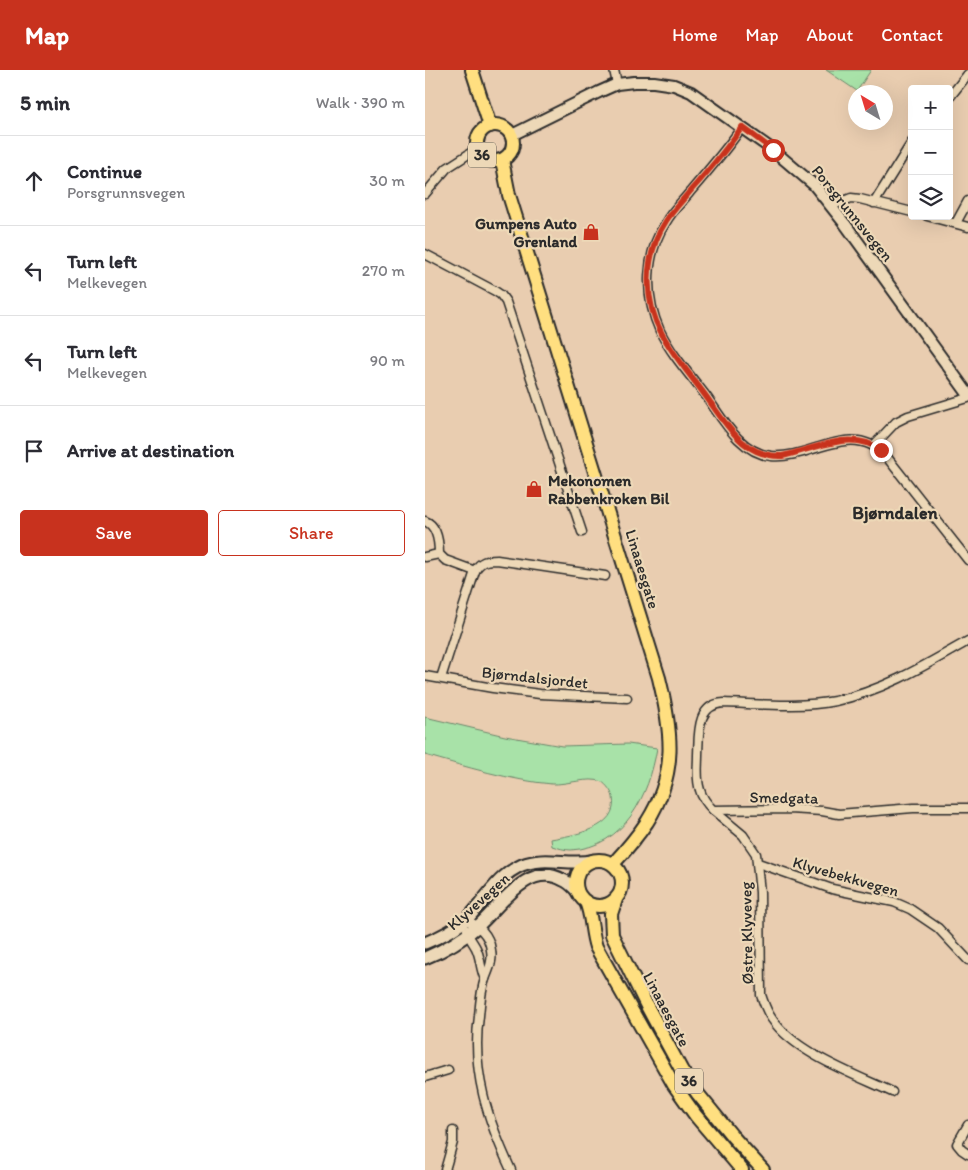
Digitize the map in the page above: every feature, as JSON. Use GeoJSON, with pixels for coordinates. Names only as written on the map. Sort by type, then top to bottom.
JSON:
{"type":"FeatureCollection","features":[{"type":"Feature","properties":{"kind":"highway","name":"36"},"geometry":{"type":"LineString","coordinates":[[473,70],[490,126]]}},
{"type":"Feature","properties":{"kind":"highway","name":"36"},"geometry":{"type":"LineString","coordinates":[[490,126],[505,127],[512,135],[513,149],[510,154],[501,160],[489,160],[480,153],[477,143],[481,132],[490,126]]}},
{"type":"Feature","properties":{"kind":"highway","name":"Linaaesgate"},"geometry":{"type":"LineString","coordinates":[[501,160],[511,202],[659,678],[670,727],[669,763],[659,798],[647,822],[613,864],[623,881],[616,899],[611,922],[612,935],[651,1014],[698,1094],[763,1170]]}},
{"type":"Feature","properties":{"kind":"highway"},"geometry":{"type":"LineString","coordinates":[[591,861],[603,860],[613,864]]}},
{"type":"Feature","properties":{"kind":"highway","name":"Linaaesgate"},"geometry":{"type":"LineString","coordinates":[[591,861],[579,871],[577,878],[582,897],[591,918],[596,947],[665,1070],[695,1116],[742,1170]]}},
{"type":"Feature","properties":{"kind":"highway"},"geometry":{"type":"LineString","coordinates":[[582,897],[598,906],[611,903],[616,899]]}},
{"type":"Feature","properties":{"kind":"main road","name":"Klyvevegen"},"geometry":{"type":"LineString","coordinates":[[425,944],[466,920],[511,870],[524,864],[545,860],[578,863],[591,861]]}},
{"type":"Feature","properties":{"kind":"main road","name":"Klyvevegen"},"geometry":{"type":"LineString","coordinates":[[425,958],[450,947],[479,926],[511,892],[529,879],[547,876],[556,877],[564,880],[582,897]]}},
{"type":"Feature","properties":{"kind":"street"},"geometry":{"type":"LineString","coordinates":[[614,70],[617,84]]}},
{"type":"Feature","properties":{"kind":"street"},"geometry":{"type":"LineString","coordinates":[[953,93],[968,74]]}},
{"type":"Feature","properties":{"kind":"street","name":"Porsgrunnsvegen"},"geometry":{"type":"LineString","coordinates":[[512,135],[617,84],[654,82],[674,85],[691,92],[742,127],[814,185],[968,394]]}},
{"type":"Feature","properties":{"kind":"street"},"geometry":{"type":"LineString","coordinates":[[742,127],[669,217],[655,244],[649,268],[650,300],[661,332],[669,347],[729,428],[741,441],[755,451],[771,456],[782,456],[847,440],[874,445],[885,456],[968,560]]}},
{"type":"Feature","properties":{"kind":"street"},"geometry":{"type":"LineString","coordinates":[[425,194],[447,168],[478,148]]}},
{"type":"Feature","properties":{"kind":"street"},"geometry":{"type":"LineString","coordinates":[[874,203],[908,148]]}},
{"type":"Feature","properties":{"kind":"street"},"geometry":{"type":"LineString","coordinates":[[831,206],[851,198],[908,211]]}},
{"type":"Feature","properties":{"kind":"street"},"geometry":{"type":"LineString","coordinates":[[956,224],[968,201]]}},
{"type":"Feature","properties":{"kind":"street"},"geometry":{"type":"LineString","coordinates":[[942,220],[968,227]]}},
{"type":"Feature","properties":{"kind":"street"},"geometry":{"type":"LineString","coordinates":[[425,254],[501,294],[507,302],[582,532]]}},
{"type":"Feature","properties":{"kind":"street"},"geometry":{"type":"LineString","coordinates":[[874,445],[896,422],[908,416],[968,398]]}},
{"type":"Feature","properties":{"kind":"street"},"geometry":{"type":"LineString","coordinates":[[425,521],[429,522],[435,530],[439,554],[445,560],[475,571]]}},
{"type":"Feature","properties":{"kind":"street"},"geometry":{"type":"LineString","coordinates":[[425,556],[439,554]]}},
{"type":"Feature","properties":{"kind":"street"},"geometry":{"type":"LineString","coordinates":[[441,678],[475,571],[482,562],[497,560],[605,576]]}},
{"type":"Feature","properties":{"kind":"street"},"geometry":{"type":"LineString","coordinates":[[713,810],[702,796],[698,781],[701,720],[706,710],[712,705],[723,703],[809,704],[834,701],[898,679],[938,659],[968,641]]}},
{"type":"Feature","properties":{"kind":"street","name":"Bjørndalsjordet"},"geometry":{"type":"LineString","coordinates":[[425,676],[539,694],[627,698]]}},
{"type":"Feature","properties":{"kind":"street","name":"Smedgata"},"geometry":{"type":"LineString","coordinates":[[713,810],[791,809],[839,814],[913,808],[968,808]]}},
{"type":"Feature","properties":{"kind":"street","name":"Østre Klyveveg"},"geometry":{"type":"LineString","coordinates":[[713,810],[743,835],[756,854],[760,892],[761,995],[773,1021],[795,1041],[835,1066],[893,1092]]}},
{"type":"Feature","properties":{"kind":"street","name":"Klyvebekkvegen"},"geometry":{"type":"LineString","coordinates":[[757,863],[832,889],[894,902],[910,909],[938,928],[968,960]]}},
{"type":"Feature","properties":{"kind":"street"},"geometry":{"type":"LineString","coordinates":[[485,979],[481,971],[477,950],[467,935],[466,920],[479,926],[491,949],[490,970],[485,979],[478,1019],[478,1067],[483,1100],[491,1125],[511,1170]]}},
{"type":"Feature","properties":{"kind":"street"},"geometry":{"type":"LineString","coordinates":[[425,1076],[449,1070]]}},
{"type":"Feature","properties":{"kind":"street"},"geometry":{"type":"LineString","coordinates":[[968,1125],[957,1144],[968,1154]]}},
{"type":"Feature","properties":{"kind":"street"},"geometry":{"type":"LineString","coordinates":[[445,1170],[453,1142],[453,1131]]}},
{"type":"Feature","properties":{"kind":"green space"},"geometry":{"type":"Polygon","coordinates":[[[826,70],[871,70],[861,85],[848,85],[826,70]]]}},
{"type":"Feature","properties":{"kind":"green space"},"geometry":{"type":"Polygon","coordinates":[[[425,717],[505,736],[562,746],[628,744],[657,748],[648,783],[641,800],[620,829],[590,847],[566,850],[552,846],[551,839],[593,829],[609,816],[613,808],[613,797],[605,784],[597,780],[552,784],[521,780],[425,755],[425,717]]]}},
{"type":"Feature","properties":{"kind":"place","name":"Gumpens Auto Grenland"},"geometry":{"type":"Point","coordinates":[591,232]}},
{"type":"Feature","properties":{"kind":"place","name":"Mekonomen Rabbenkroken Bil"},"geometry":{"type":"Point","coordinates":[534,489]}},
{"type":"Feature","properties":{"kind":"district","name":"Bjørndalen"},"geometry":{"type":"Point","coordinates":[895,513]}},
{"type":"Feature","properties":{"kind":"route"},"geometry":{"type":"LineString","coordinates":[[773,150],[742,127],[666,221],[655,244],[649,268],[650,300],[655,317],[669,347],[729,428],[741,441],[755,451],[771,456],[782,456],[847,440],[864,442],[874,445],[881,450]]}}]}
